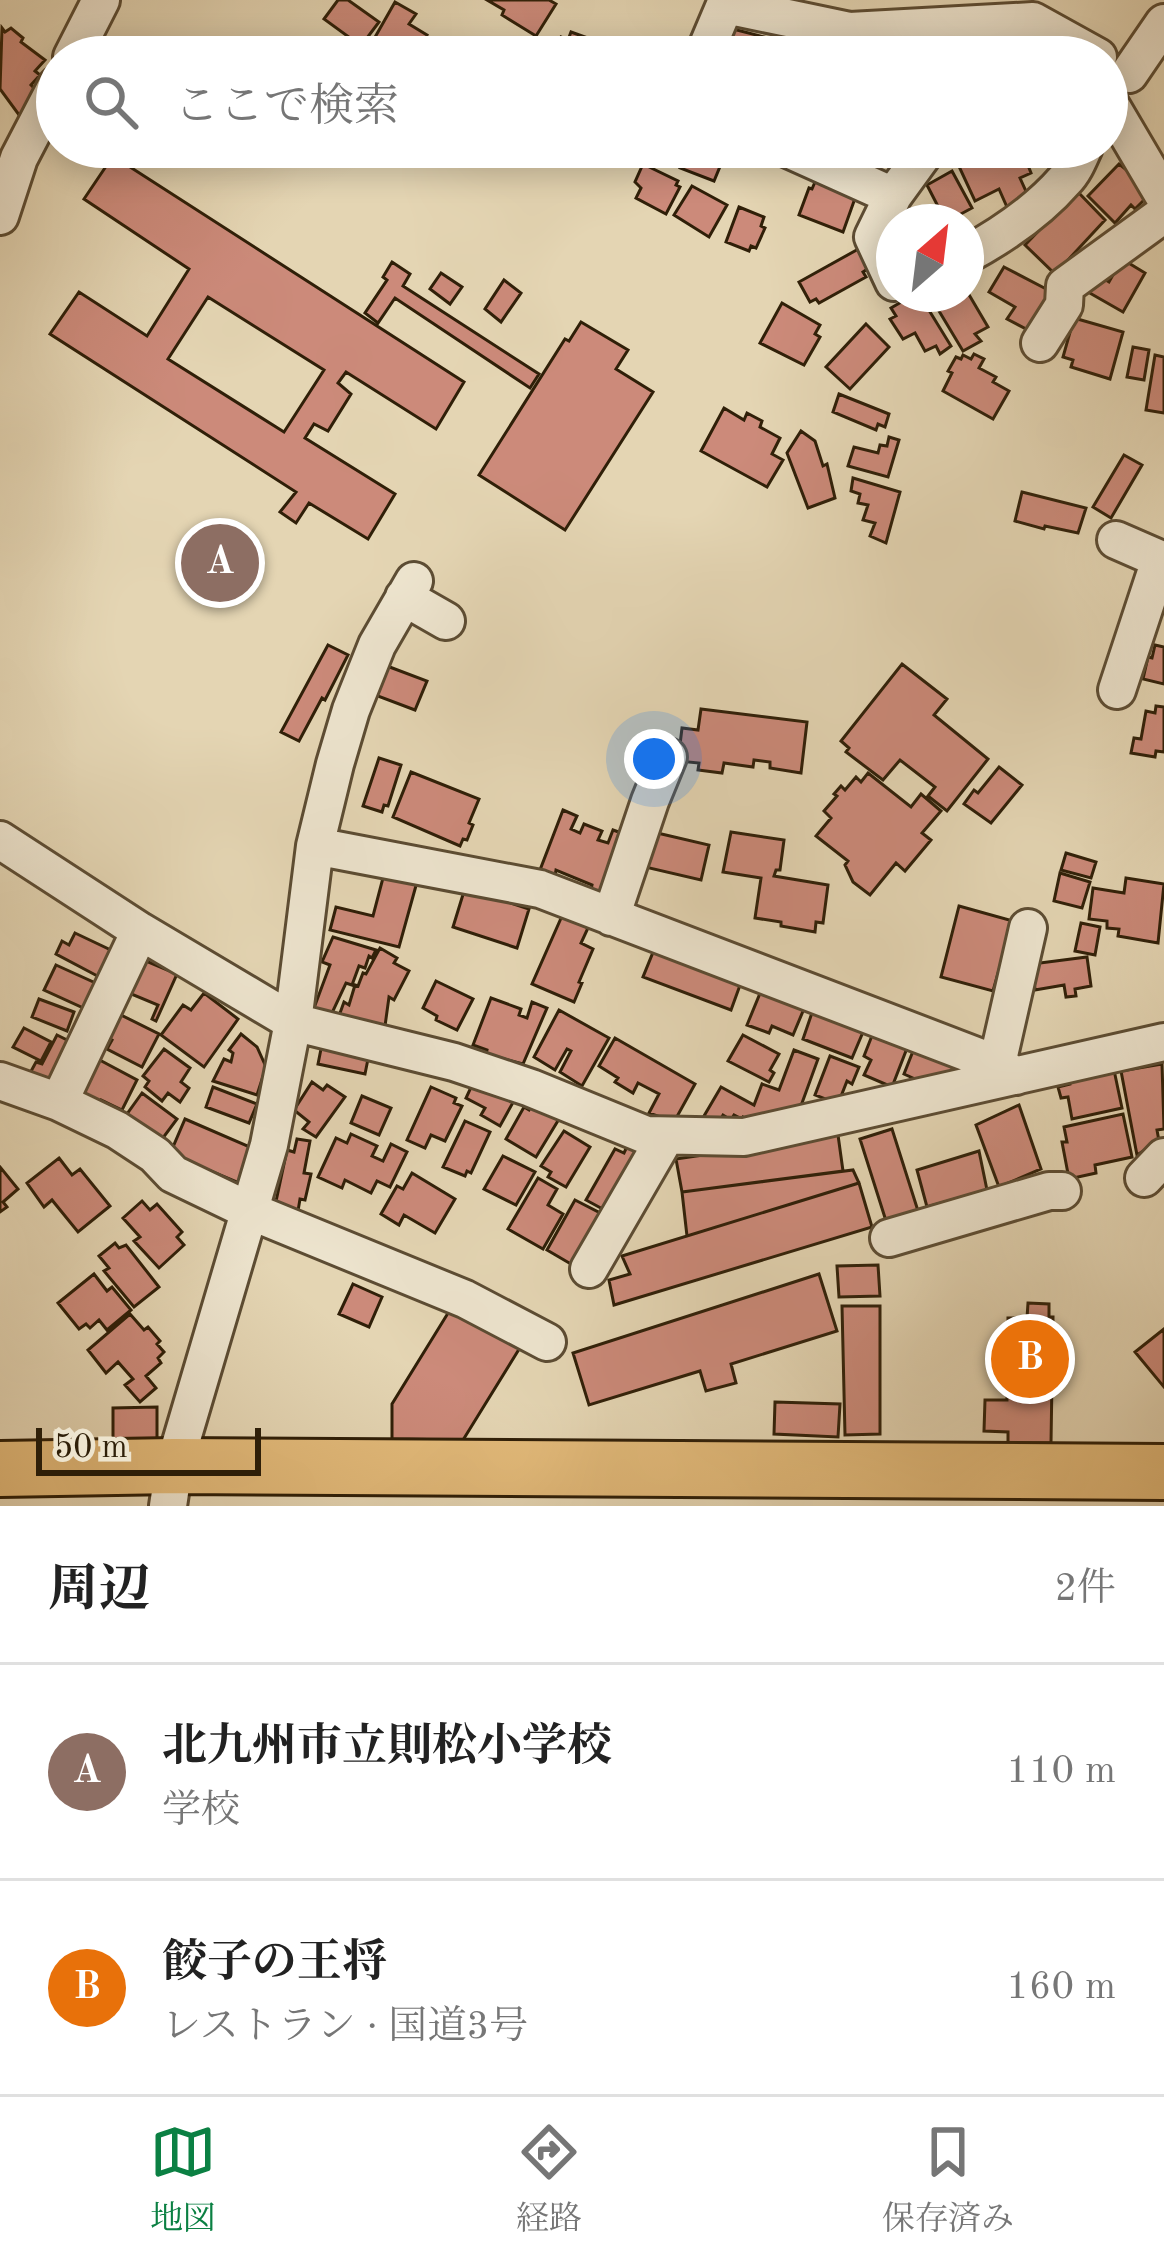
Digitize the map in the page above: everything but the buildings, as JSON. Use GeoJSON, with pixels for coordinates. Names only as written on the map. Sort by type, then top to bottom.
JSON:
{"type":"FeatureCollection","features":[{"type":"Feature","properties":{"kind":"highway"},"geometry":{"type":"LineString","coordinates":[[0,1469],[171,1486],[1075,1489],[1164,1472]]}},
{"type":"Feature","properties":{"kind":"street"},"geometry":{"type":"LineString","coordinates":[[83,36],[101,0]]}},
{"type":"Feature","properties":{"kind":"street"},"geometry":{"type":"LineString","coordinates":[[850,31],[907,0]]}},
{"type":"Feature","properties":{"kind":"street"},"geometry":{"type":"LineString","coordinates":[[712,36],[725,5],[795,9],[850,31],[1034,21],[1054,36]]}},
{"type":"Feature","properties":{"kind":"street"},"geometry":{"type":"LineString","coordinates":[[1128,60],[1164,23]]}},
{"type":"Feature","properties":{"kind":"street"},"geometry":{"type":"LineString","coordinates":[[0,215],[9,144],[36,111]]}},
{"type":"Feature","properties":{"kind":"street"},"geometry":{"type":"LineString","coordinates":[[1128,118],[1164,196]]}},
{"type":"Feature","properties":{"kind":"street"},"geometry":{"type":"LineString","coordinates":[[830,168],[892,196]]}},
{"type":"Feature","properties":{"kind":"street"},"geometry":{"type":"LineString","coordinates":[[888,204],[913,168]]}},
{"type":"Feature","properties":{"kind":"street"},"geometry":{"type":"LineString","coordinates":[[984,245],[1040,204],[1074,168]]}},
{"type":"Feature","properties":{"kind":"street"},"geometry":{"type":"LineString","coordinates":[[1040,343],[1064,305],[1065,286],[1164,214]]}},
{"type":"Feature","properties":{"kind":"street"},"geometry":{"type":"LineString","coordinates":[[1116,540],[1162,560],[1117,690]]}},
{"type":"Feature","properties":{"kind":"street"},"geometry":{"type":"LineString","coordinates":[[171,1486],[269,1144],[293,1022],[315,846],[352,710],[377,645],[409,589],[446,621]]}},
{"type":"Feature","properties":{"kind":"street"},"geometry":{"type":"LineString","coordinates":[[610,917],[668,757]]}},
{"type":"Feature","properties":{"kind":"street"},"geometry":{"type":"LineString","coordinates":[[0,840],[293,1022],[454,1062],[646,1135],[744,1137],[1006,1070],[1164,1042]]}},
{"type":"Feature","properties":{"kind":"street"},"geometry":{"type":"LineString","coordinates":[[315,846],[540,889],[1006,1070]]}},
{"type":"Feature","properties":{"kind":"street"},"geometry":{"type":"LineString","coordinates":[[1006,1070],[1028,928]]}},
{"type":"Feature","properties":{"kind":"street"},"geometry":{"type":"LineString","coordinates":[[59,1102],[140,931]]}},
{"type":"Feature","properties":{"kind":"street"},"geometry":{"type":"LineString","coordinates":[[0,1081],[117,1130],[155,1155],[173,1174],[250,1211],[465,1299],[547,1342]]}},
{"type":"Feature","properties":{"kind":"street"},"geometry":{"type":"LineString","coordinates":[[589,1269],[667,1136]]}},
{"type":"Feature","properties":{"kind":"street"},"geometry":{"type":"LineString","coordinates":[[889,1238],[1062,1191]]}},
{"type":"Feature","properties":{"kind":"place","name":"北九州市立則松小学校"},"geometry":{"type":"Point","coordinates":[220,563]}},
{"type":"Feature","properties":{"kind":"place","name":"餃子の王将"},"geometry":{"type":"Point","coordinates":[1030,1359]}}]}
